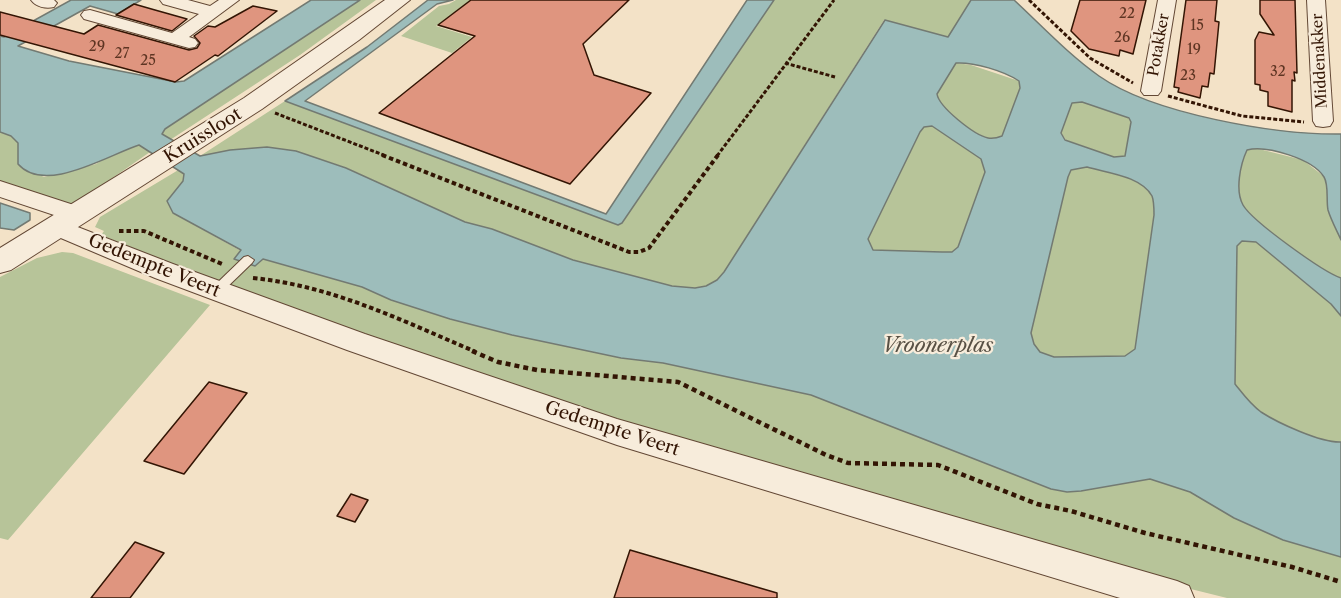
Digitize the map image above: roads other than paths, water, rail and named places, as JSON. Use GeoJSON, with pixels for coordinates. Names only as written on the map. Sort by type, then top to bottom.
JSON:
{"type":"FeatureCollection","features":[{"type":"Feature","properties":{"kind":"street"},"geometry":{"type":"LineString","coordinates":[[169,0],[212,12]]}},
{"type":"Feature","properties":{"kind":"street"},"geometry":{"type":"LineString","coordinates":[[90,15],[182,41],[212,12],[230,0]]}},
{"type":"Feature","properties":{"kind":"street","name":"Kruissloot"},"geometry":{"type":"LineString","coordinates":[[0,262],[75,228],[159,164],[324,56],[399,0]]}},
{"type":"Feature","properties":{"kind":"street","name":"Potakker"},"geometry":{"type":"LineString","coordinates":[[1151,91],[1167,0]]}},
{"type":"Feature","properties":{"kind":"street","name":"Middenakker"},"geometry":{"type":"LineString","coordinates":[[1316,0],[1323,121]]}},
{"type":"Feature","properties":{"kind":"street","name":"Gedempte Veert"},"geometry":{"type":"LineString","coordinates":[[0,189],[75,228],[226,281],[356,342],[617,432],[1177,598]]}},
{"type":"Feature","properties":{"kind":"lane"},"geometry":{"type":"LineString","coordinates":[[226,281],[248,260]]}},
{"type":"Feature","properties":{"kind":"water","name":"Vroonerplas"},"geometry":{"type":"Polygon","coordinates":[[[71,0],[141,0],[118,14],[90,6],[18,46],[69,61],[176,82],[184,81],[311,0],[360,0],[165,129],[162,134],[200,156],[230,150],[267,147],[296,151],[346,168],[465,222],[492,229],[573,260],[672,286],[695,288],[706,286],[717,280],[724,272],[885,20],[948,37],[971,0],[1014,0],[1066,49],[1099,76],[1150,101],[1216,120],[1250,126],[1283,131],[1341,134],[1341,240],[1328,210],[1326,180],[1318,170],[1289,155],[1266,150],[1247,150],[1239,178],[1239,193],[1243,205],[1289,245],[1341,278],[1341,316],[1331,304],[1256,242],[1242,241],[1237,246],[1235,384],[1253,406],[1268,416],[1311,436],[1341,442],[1341,557],[1283,540],[1234,518],[1190,492],[1150,479],[1081,491],[1067,492],[1051,489],[811,395],[663,363],[621,358],[512,335],[450,319],[391,300],[362,287],[263,259],[255,266],[234,259],[241,250],[173,213],[167,201],[183,181],[184,174],[139,145],[94,164],[60,174],[44,176],[30,172],[18,164],[18,143],[11,136],[0,132],[0,36],[4,37],[71,0]],[[956,63],[937,94],[939,100],[958,120],[974,132],[993,138],[1002,136],[1020,88],[1019,81],[1013,77],[980,66],[956,63]],[[1082,102],[1072,103],[1061,133],[1065,140],[1114,157],[1125,156],[1131,122],[1129,118],[1082,102]],[[932,126],[924,127],[868,239],[873,250],[952,252],[958,247],[985,172],[981,159],[932,126]],[[1087,167],[1071,170],[1031,333],[1034,344],[1040,352],[1054,357],[1125,356],[1135,349],[1154,215],[1153,198],[1147,189],[1123,176],[1087,167]]]}},
{"type":"Feature","properties":{"kind":"water"},"geometry":{"type":"Polygon","coordinates":[[[428,0],[453,0],[437,4],[305,101],[606,214],[747,0],[774,0],[622,223],[618,225],[285,101],[367,47],[428,0]]]}},
{"type":"Feature","properties":{"kind":"water"},"geometry":{"type":"Polygon","coordinates":[[[0,203],[30,213],[30,220],[14,230],[0,228],[0,203]]]}}]}
